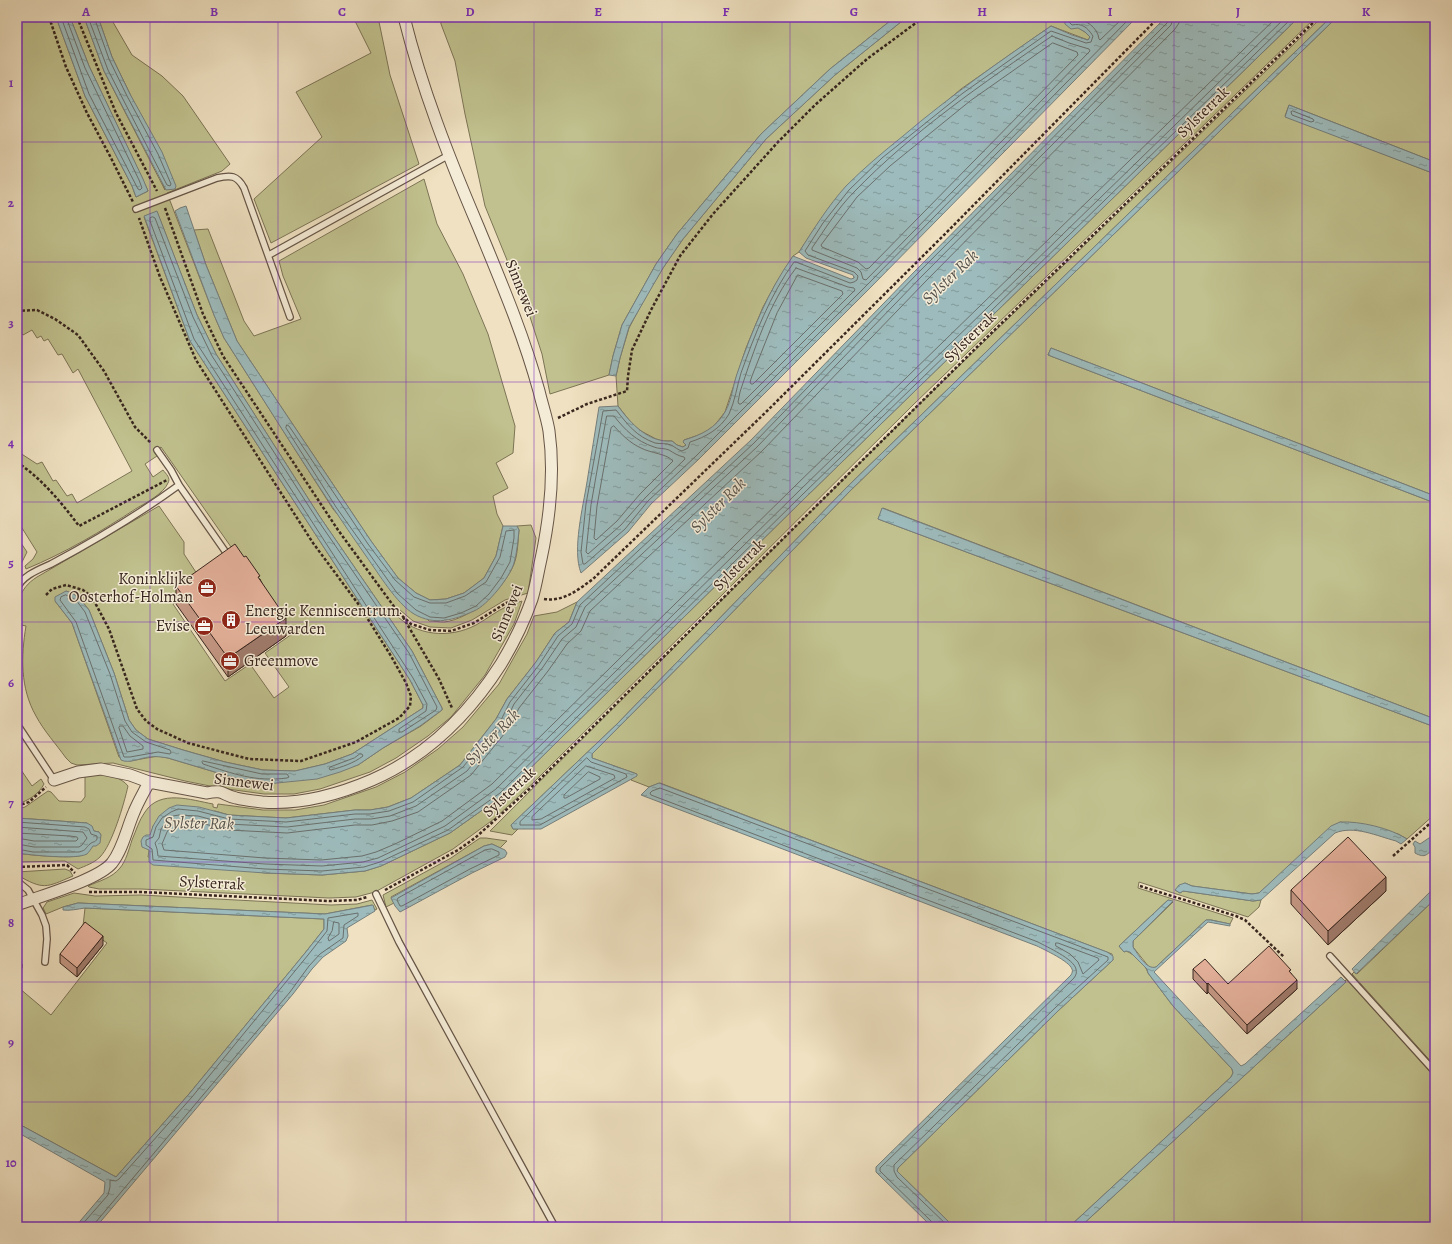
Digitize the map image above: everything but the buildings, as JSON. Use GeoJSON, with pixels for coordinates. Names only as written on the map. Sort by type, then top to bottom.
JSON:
{"type":"FeatureCollection","features":[{"type":"Feature","properties":{"kind":"street","name":"Sinnewei"},"geometry":{"type":"LineString","coordinates":[[54,780],[78,772],[101,769],[130,775],[149,782],[207,794],[216,791],[225,793],[234,798],[263,802],[294,802],[322,797],[373,780],[400,765],[433,743],[457,722],[476,700],[506,655],[522,625],[532,597],[547,530],[552,481],[549,429],[531,365],[513,310],[449,155],[426,93],[404,17]]}},
{"type":"Feature","properties":{"kind":"street"},"geometry":{"type":"LineString","coordinates":[[17,905],[79,882],[105,869],[114,860],[120,849],[135,810],[149,782]]}},
{"type":"Feature","properties":{"kind":"lane"},"geometry":{"type":"LineString","coordinates":[[269,255],[449,155]]}},
{"type":"Feature","properties":{"kind":"lane"},"geometry":{"type":"LineString","coordinates":[[136,208],[217,178],[234,176],[240,180],[269,255],[290,317]]}},
{"type":"Feature","properties":{"kind":"lane"},"geometry":{"type":"LineString","coordinates":[[157,450],[179,485],[227,554]]}},
{"type":"Feature","properties":{"kind":"lane"},"geometry":{"type":"LineString","coordinates":[[18,587],[30,575],[104,535],[146,509],[179,485]]}},
{"type":"Feature","properties":{"kind":"lane"},"geometry":{"type":"LineString","coordinates":[[17,724],[54,780]]}},
{"type":"Feature","properties":{"kind":"lane"},"geometry":{"type":"LineString","coordinates":[[17,881],[28,890],[46,926],[47,939],[45,962]]}},
{"type":"Feature","properties":{"kind":"lane"},"geometry":{"type":"LineString","coordinates":[[376,894],[399,942],[555,1227]]}},
{"type":"Feature","properties":{"kind":"lane"},"geometry":{"type":"LineString","coordinates":[[1330,956],[1435,1072]]}},
{"type":"Feature","properties":{"kind":"path"},"geometry":{"type":"LineString","coordinates":[[46,595],[52,589],[66,585],[83,590],[92,597],[109,629],[137,710],[146,721],[157,730],[188,743],[249,759],[301,761],[356,742],[399,718],[410,706],[411,696],[406,683],[391,656],[358,605],[313,543],[196,360],[160,277],[136,208],[87,112],[66,67],[49,17]]}},
{"type":"Feature","properties":{"kind":"path"},"geometry":{"type":"LineString","coordinates":[[77,17],[116,113],[161,199],[203,314],[223,356],[338,530],[398,612],[412,624],[430,630],[451,631],[474,622],[506,603],[532,597],[550,600],[566,597],[593,579],[767,411],[946,233],[1159,17]]}},
{"type":"Feature","properties":{"kind":"path"},"geometry":{"type":"LineString","coordinates":[[547,423],[587,404],[627,391],[632,350],[648,317],[680,256],[713,214],[778,142],[815,105],[867,59],[924,17]]}},
{"type":"Feature","properties":{"kind":"path","name":"Sylsterrak"},"geometry":{"type":"LineString","coordinates":[[79,882],[85,891],[99,893],[141,892],[343,901],[357,900],[376,894],[458,850],[494,822],[536,783],[979,345],[1318,17]]}},
{"type":"Feature","properties":{"kind":"path"},"geometry":{"type":"LineString","coordinates":[[17,311],[36,310],[55,319],[78,335],[104,371],[135,427],[157,450]]}},
{"type":"Feature","properties":{"kind":"path"},"geometry":{"type":"LineString","coordinates":[[17,462],[27,469],[57,498],[79,526],[174,476]]}},
{"type":"Feature","properties":{"kind":"path"},"geometry":{"type":"LineString","coordinates":[[401,615],[439,679],[450,701],[457,722]]}},
{"type":"Feature","properties":{"kind":"path"},"geometry":{"type":"LineString","coordinates":[[17,806],[29,802],[54,780]]}},
{"type":"Feature","properties":{"kind":"path"},"geometry":{"type":"LineString","coordinates":[[1393,856],[1435,819]]}},
{"type":"Feature","properties":{"kind":"path"},"geometry":{"type":"LineString","coordinates":[[17,867],[67,865],[75,873],[79,882]]}},
{"type":"Feature","properties":{"kind":"path"},"geometry":{"type":"LineString","coordinates":[[1140,886],[1245,920],[1284,957]]}},
{"type":"Feature","properties":{"kind":"green space"},"geometry":{"type":"Polygon","coordinates":[[[17,17],[56,17],[85,96],[132,186],[136,197],[148,191],[89,66],[70,17],[84,17],[104,71],[165,190],[130,94],[112,57],[98,17],[110,17],[132,55],[162,76],[183,96],[230,164],[222,171],[167,193],[224,338],[333,509],[429,621],[444,622],[454,620],[475,609],[495,593],[509,574],[514,564],[518,543],[519,530],[517,526],[531,525],[536,538],[528,593],[505,600],[472,620],[451,628],[430,627],[413,621],[400,610],[395,614],[403,621],[423,631],[433,633],[455,632],[476,625],[504,608],[522,601],[514,624],[485,675],[451,717],[428,736],[396,758],[370,772],[320,789],[294,794],[264,794],[220,788],[185,781],[113,763],[77,765],[71,763],[39,722],[31,705],[24,683],[23,649],[26,626],[17,624],[17,610],[22,592],[37,577],[159,506],[184,542],[184,554],[203,583],[173,604],[225,681],[250,664],[274,698],[289,687],[265,653],[292,634],[161,447],[154,452],[157,456],[145,464],[153,477],[163,470],[169,478],[166,487],[159,494],[150,501],[83,541],[26,569],[25,566],[33,559],[37,552],[17,520],[17,451],[37,464],[42,462],[53,481],[56,480],[67,496],[72,494],[77,503],[132,471],[78,369],[73,373],[62,354],[58,355],[48,339],[44,341],[41,336],[37,338],[32,330],[23,335],[20,331],[17,332],[17,17]],[[157,212],[144,217],[190,341],[410,680],[423,705],[423,708],[352,754],[325,764],[295,771],[263,770],[225,762],[183,750],[148,739],[136,730],[129,720],[114,673],[89,610],[79,597],[66,591],[55,601],[72,623],[119,757],[130,761],[158,756],[245,781],[358,765],[383,748],[421,726],[442,710],[442,708],[412,651],[320,517],[216,354],[197,315],[157,212]]]}},
{"type":"Feature","properties":{"kind":"green space"},"geometry":{"type":"Polygon","coordinates":[[[353,17],[378,17],[390,75],[419,164],[271,243],[254,199],[322,137],[296,92],[371,53],[353,17]]]}},
{"type":"Feature","properties":{"kind":"green space"},"geometry":{"type":"Polygon","coordinates":[[[440,17],[895,17],[830,69],[761,134],[677,234],[656,264],[622,325],[609,375],[550,394],[542,354],[529,314],[485,206],[455,61],[441,24],[440,17]]]}},
{"type":"Feature","properties":{"kind":"green space"},"geometry":{"type":"Polygon","coordinates":[[[907,17],[1065,17],[1064,18],[1090,37],[1088,40],[1051,26],[961,89],[846,187],[799,252],[793,256],[775,285],[763,307],[746,348],[725,412],[714,426],[705,433],[684,440],[686,445],[683,447],[672,441],[656,439],[641,431],[633,425],[618,406],[616,376],[629,328],[663,268],[683,239],[766,139],[835,75],[907,17]]]}},
{"type":"Feature","properties":{"kind":"green space"},"geometry":{"type":"Polygon","coordinates":[[[1299,17],[1316,17],[914,404],[534,782],[494,819],[453,849],[375,892],[356,897],[329,898],[141,889],[99,889],[88,886],[109,877],[120,868],[126,858],[143,815],[151,805],[159,800],[167,798],[186,799],[213,804],[213,807],[217,808],[218,804],[263,810],[295,810],[324,805],[376,787],[405,772],[438,749],[463,727],[499,684],[527,634],[534,616],[557,612],[577,602],[569,622],[555,633],[536,662],[507,699],[496,719],[460,765],[411,798],[388,807],[370,810],[355,810],[286,818],[229,815],[215,811],[153,826],[148,857],[265,873],[322,875],[365,871],[381,866],[450,833],[502,796],[806,497],[1299,17]]]}},
{"type":"Feature","properties":{"kind":"green space"},"geometry":{"type":"Polygon","coordinates":[[[1322,17],[1331,17],[847,487],[617,724],[511,825],[513,829],[518,829],[512,835],[490,831],[910,413],[1322,17]]]}},
{"type":"Feature","properties":{"kind":"green space"},"geometry":{"type":"Polygon","coordinates":[[[1337,17],[1435,17],[1435,162],[1289,105],[1285,116],[1435,174],[1435,496],[1051,348],[1048,355],[1435,503],[1435,719],[883,508],[878,519],[1435,727],[1435,814],[1407,839],[1398,834],[1340,822],[1259,893],[1252,894],[1192,886],[1185,883],[1175,890],[1180,893],[1183,891],[1253,901],[1261,900],[1259,907],[1248,917],[1139,882],[1138,888],[1233,918],[1230,924],[1206,920],[1156,967],[1149,967],[1133,947],[1133,941],[1173,902],[1168,900],[1119,946],[1124,952],[1129,952],[1142,963],[1173,1006],[1232,1069],[1233,1073],[1231,1077],[1069,1227],[954,1227],[897,1171],[898,1168],[1059,1010],[1113,960],[1112,954],[660,783],[649,787],[631,780],[637,774],[592,758],[592,754],[850,491],[1337,17]]]}},
{"type":"Feature","properties":{"kind":"green space"},"geometry":{"type":"Polygon","coordinates":[[[424,179],[437,224],[463,274],[488,334],[515,426],[513,453],[496,463],[508,488],[493,496],[497,514],[503,526],[496,556],[484,578],[464,593],[446,599],[430,600],[416,593],[398,578],[371,541],[237,341],[206,265],[194,230],[208,229],[244,321],[254,336],[301,319],[283,276],[279,261],[424,179]]]}},
{"type":"Feature","properties":{"kind":"green space"},"geometry":{"type":"Polygon","coordinates":[[[17,537],[27,552],[17,572],[17,537]]]}},
{"type":"Feature","properties":{"kind":"green space"},"geometry":{"type":"Polygon","coordinates":[[[17,764],[32,786],[41,779],[44,784],[33,797],[17,804],[17,764]]]}},
{"type":"Feature","properties":{"kind":"green space"},"geometry":{"type":"Polygon","coordinates":[[[99,774],[119,779],[128,786],[121,813],[113,834],[100,857],[92,863],[78,869],[65,861],[17,862],[17,853],[70,857],[82,855],[93,846],[101,835],[99,832],[94,831],[87,823],[17,818],[17,809],[25,807],[48,791],[51,792],[59,801],[81,802],[85,797],[85,776],[99,774]]]}},
{"type":"Feature","properties":{"kind":"green space"},"geometry":{"type":"Polygon","coordinates":[[[480,838],[507,841],[500,848],[492,844],[484,846],[391,897],[394,903],[386,907],[383,895],[451,858],[480,838]]]}},
{"type":"Feature","properties":{"kind":"green space"},"geometry":{"type":"Polygon","coordinates":[[[65,869],[70,871],[73,876],[45,886],[33,883],[17,875],[17,872],[65,869]]]}},
{"type":"Feature","properties":{"kind":"green space"},"geometry":{"type":"Polygon","coordinates":[[[74,893],[95,896],[141,895],[331,905],[357,904],[372,900],[377,909],[375,910],[372,905],[325,914],[78,903],[46,914],[43,908],[47,902],[74,893]]]}},
{"type":"Feature","properties":{"kind":"green space"},"geometry":{"type":"Polygon","coordinates":[[[1435,899],[1435,1066],[1352,974],[1354,972],[1357,974],[1435,899]]]}},
{"type":"Feature","properties":{"kind":"green space"},"geometry":{"type":"Polygon","coordinates":[[[85,908],[324,919],[324,929],[305,953],[189,1094],[116,1177],[17,1123],[17,990],[19,988],[51,1015],[107,943],[83,926],[85,908]]]}},
{"type":"Feature","properties":{"kind":"green space"},"geometry":{"type":"Polygon","coordinates":[[[1347,979],[1435,1077],[1435,1227],[1080,1227],[1346,982],[1345,981],[1347,979]]]}},
{"type":"Feature","properties":{"kind":"water"},"geometry":{"type":"Polygon","coordinates":[[[56,17],[70,17],[89,66],[143,179],[148,191],[136,197],[132,186],[85,96],[56,17]]]}},
{"type":"Feature","properties":{"kind":"water"},"geometry":{"type":"Polygon","coordinates":[[[84,17],[98,17],[112,57],[130,94],[162,152],[176,186],[175,189],[166,190],[104,71],[84,17]]]}},
{"type":"Feature","properties":{"kind":"water"},"geometry":{"type":"Polygon","coordinates":[[[895,17],[907,17],[835,75],[766,139],[683,239],[663,268],[629,327],[616,376],[609,375],[622,325],[656,264],[677,234],[761,134],[830,69],[895,17]]]}},
{"type":"Feature","properties":{"kind":"water"},"geometry":{"type":"Polygon","coordinates":[[[1065,17],[1137,17],[871,287],[699,459],[651,504],[628,532],[581,573],[578,553],[579,528],[599,407],[618,406],[635,426],[648,436],[664,441],[672,441],[683,447],[686,445],[683,442],[684,440],[696,436],[713,427],[725,412],[743,356],[768,297],[793,256],[851,279],[854,278],[853,275],[806,258],[799,252],[839,194],[874,160],[921,121],[957,93],[1051,26],[1088,40],[1090,37],[1085,32],[1078,28],[1071,29],[1065,24],[1065,17]]]}},
{"type":"Feature","properties":{"kind":"water","name":"Sylster Rak"},"geometry":{"type":"Polygon","coordinates":[[[1166,17],[1299,17],[806,497],[502,796],[450,833],[381,866],[365,871],[322,875],[265,873],[153,865],[149,862],[149,850],[142,847],[141,841],[146,835],[150,835],[159,816],[169,808],[177,805],[199,807],[229,815],[286,818],[355,810],[370,810],[388,807],[411,798],[460,765],[496,719],[507,699],[536,662],[555,633],[569,622],[577,602],[751,440],[915,271],[1166,17]]]}},
{"type":"Feature","properties":{"kind":"water"},"geometry":{"type":"Polygon","coordinates":[[[1331,17],[1337,17],[850,491],[592,754],[592,758],[637,774],[637,776],[541,829],[513,829],[511,825],[617,724],[847,487],[1331,17]]]}},
{"type":"Feature","properties":{"kind":"water"},"geometry":{"type":"Polygon","coordinates":[[[1289,105],[1435,162],[1435,174],[1285,117],[1289,105]]]}},
{"type":"Feature","properties":{"kind":"water"},"geometry":{"type":"Polygon","coordinates":[[[186,206],[206,265],[237,341],[371,541],[398,578],[416,593],[430,600],[446,599],[464,593],[484,578],[496,556],[503,526],[517,526],[519,530],[512,569],[498,590],[480,608],[452,619],[437,621],[429,620],[414,614],[407,609],[388,588],[329,502],[224,338],[175,211],[186,206]]]}},
{"type":"Feature","properties":{"kind":"water"},"geometry":{"type":"Polygon","coordinates":[[[157,211],[197,315],[216,354],[320,517],[412,651],[442,708],[442,710],[420,726],[358,765],[317,779],[267,784],[245,781],[168,758],[154,757],[131,761],[121,760],[72,623],[55,601],[55,597],[66,591],[78,597],[89,610],[114,673],[129,720],[136,730],[148,739],[183,750],[225,762],[263,770],[295,771],[325,764],[352,754],[423,708],[423,705],[410,680],[190,341],[144,216],[157,211]]]}},
{"type":"Feature","properties":{"kind":"water"},"geometry":{"type":"Polygon","coordinates":[[[1051,348],[1435,496],[1435,503],[1048,355],[1051,348]]]}},
{"type":"Feature","properties":{"kind":"water"},"geometry":{"type":"Polygon","coordinates":[[[882,508],[1435,719],[1435,727],[878,519],[882,508]]]}},
{"type":"Feature","properties":{"kind":"water"},"geometry":{"type":"Polygon","coordinates":[[[659,783],[1107,952],[1113,956],[1113,960],[1059,1010],[898,1168],[897,1171],[954,1227],[932,1227],[876,1172],[876,1167],[1071,975],[1072,969],[1056,956],[1037,946],[641,795],[649,787],[659,783]]]}},
{"type":"Feature","properties":{"kind":"water"},"geometry":{"type":"Polygon","coordinates":[[[17,818],[87,823],[92,826],[94,831],[99,832],[101,835],[100,843],[93,846],[87,854],[73,857],[17,853],[17,818]]]}},
{"type":"Feature","properties":{"kind":"water"},"geometry":{"type":"Polygon","coordinates":[[[1340,822],[1375,826],[1407,839],[1401,844],[1373,834],[1358,831],[1350,830],[1335,833],[1261,900],[1253,901],[1183,891],[1180,893],[1175,890],[1179,885],[1185,883],[1192,886],[1252,894],[1259,893],[1331,826],[1340,822]]]}},
{"type":"Feature","properties":{"kind":"water"},"geometry":{"type":"Polygon","coordinates":[[[1435,834],[1435,847],[1430,852],[1424,856],[1415,853],[1415,847],[1413,844],[1415,841],[1420,844],[1435,834]]]}},
{"type":"Feature","properties":{"kind":"water"},"geometry":{"type":"Polygon","coordinates":[[[492,844],[505,850],[507,853],[505,857],[400,912],[395,906],[391,898],[484,846],[492,844]]]}},
{"type":"Feature","properties":{"kind":"water"},"geometry":{"type":"Polygon","coordinates":[[[1435,887],[1435,899],[1356,974],[1352,969],[1435,887]]]}},
{"type":"Feature","properties":{"kind":"water"},"geometry":{"type":"Polygon","coordinates":[[[1168,900],[1173,901],[1133,941],[1133,947],[1146,964],[1156,967],[1206,920],[1230,924],[1230,926],[1208,922],[1154,972],[1241,1066],[1341,977],[1346,982],[1080,1227],[1069,1227],[1231,1077],[1233,1073],[1232,1069],[1173,1006],[1148,973],[1147,969],[1130,952],[1124,952],[1119,946],[1168,900]]]}},
{"type":"Feature","properties":{"kind":"water"},"geometry":{"type":"Polygon","coordinates":[[[78,903],[325,914],[373,905],[375,911],[347,928],[348,936],[346,941],[323,957],[312,969],[293,994],[96,1227],[75,1227],[104,1193],[105,1182],[17,1132],[17,1123],[116,1177],[189,1094],[305,953],[324,929],[324,919],[85,908],[63,910],[63,907],[78,903]]]}},
{"type":"Feature","properties":{"kind":"place","name":"Koninklijke Oosterhof-Holman"},"geometry":{"type":"Point","coordinates":[207,588]}},
{"type":"Feature","properties":{"kind":"place","name":"Energie Kenniscentrum Leeuwarden"},"geometry":{"type":"Point","coordinates":[231,620]}},
{"type":"Feature","properties":{"kind":"place","name":"Evise"},"geometry":{"type":"Point","coordinates":[204,626]}},
{"type":"Feature","properties":{"kind":"place","name":"Greenmove"},"geometry":{"type":"Point","coordinates":[230,661]}}]}
